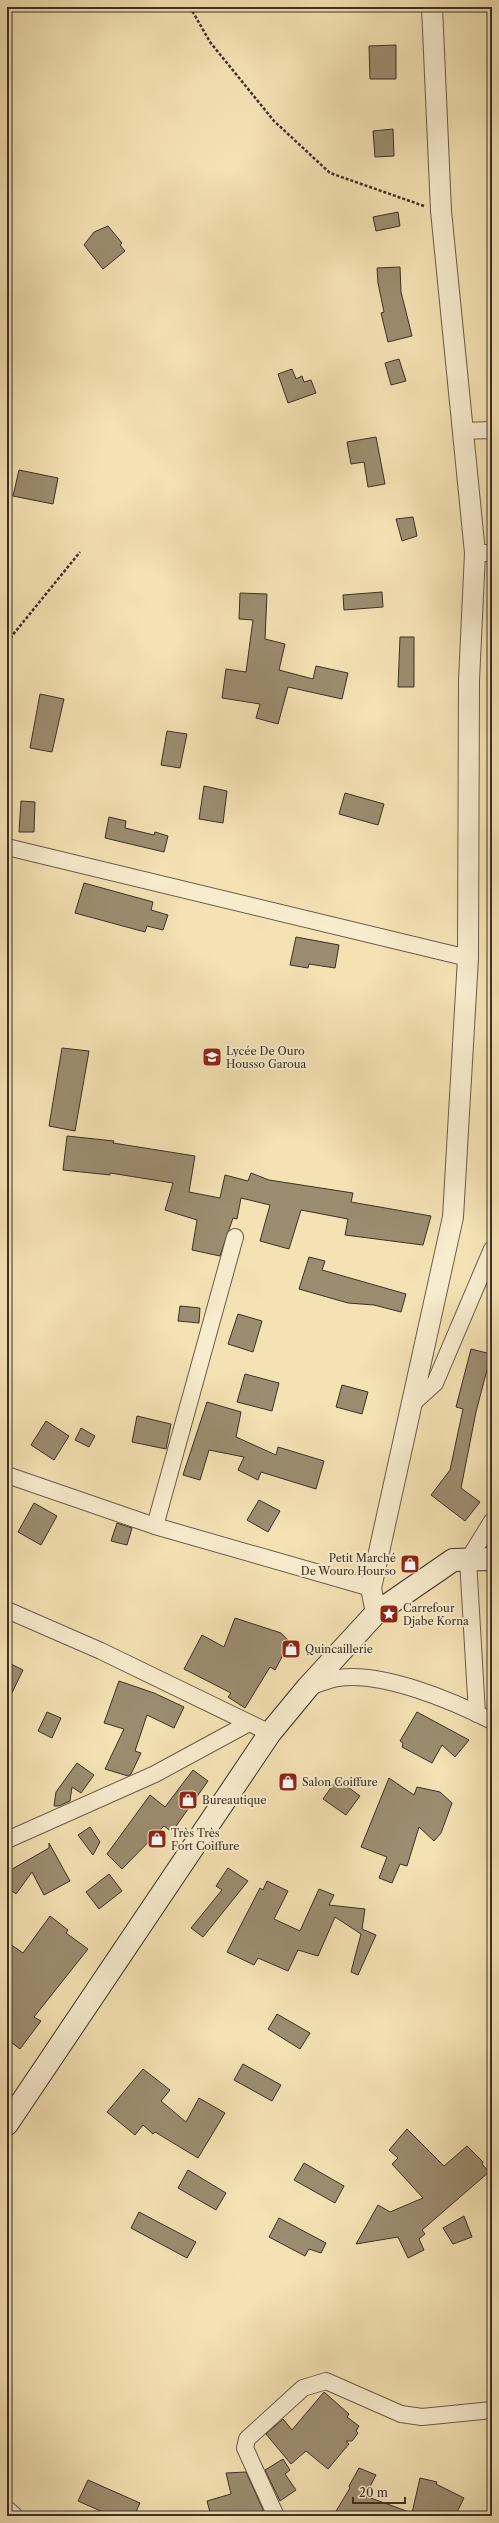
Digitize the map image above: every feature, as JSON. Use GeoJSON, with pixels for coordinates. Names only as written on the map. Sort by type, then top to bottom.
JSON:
{"type":"FeatureCollection","features":[{"type":"Feature","properties":{"kind":"main road"},"geometry":{"type":"LineString","coordinates":[[7,2124],[270,1733],[308,1687],[376,1613],[453,1560],[492,1559]]}},
{"type":"Feature","properties":{"kind":"street"},"geometry":{"type":"LineString","coordinates":[[376,1613],[371,1588],[453,1217],[468,958],[469,680],[483,553],[462,431],[441,211],[432,7]]}},
{"type":"Feature","properties":{"kind":"street"},"geometry":{"type":"LineString","coordinates":[[462,431],[492,430]]}},
{"type":"Feature","properties":{"kind":"street"},"geometry":{"type":"LineString","coordinates":[[7,847],[468,958]]}},
{"type":"Feature","properties":{"kind":"street"},"geometry":{"type":"LineString","coordinates":[[155,1526],[235,1237]]}},
{"type":"Feature","properties":{"kind":"street"},"geometry":{"type":"LineString","coordinates":[[413,1403],[435,1383],[492,1249]]}},
{"type":"Feature","properties":{"kind":"street"},"geometry":{"type":"LineString","coordinates":[[7,1475],[155,1526],[371,1588]]}},
{"type":"Feature","properties":{"kind":"street"},"geometry":{"type":"LineString","coordinates":[[477,1714],[468,1560],[492,1521]]}},
{"type":"Feature","properties":{"kind":"street"},"geometry":{"type":"LineString","coordinates":[[7,1610],[101,1651],[270,1733]]}},
{"type":"Feature","properties":{"kind":"street"},"geometry":{"type":"LineString","coordinates":[[308,1687],[338,1678],[370,1677],[399,1684],[492,1721]]}},
{"type":"Feature","properties":{"kind":"street"},"geometry":{"type":"LineString","coordinates":[[7,1840],[155,1774],[249,1723]]}},
{"type":"Feature","properties":{"kind":"street"},"geometry":{"type":"LineString","coordinates":[[275,2515],[245,2448],[247,2439],[303,2388],[326,2381],[401,2414],[411,2416],[422,2417],[492,2410]]}},
{"type":"Feature","properties":{"kind":"street"},"geometry":{"type":"LineString","coordinates":[[7,2509],[15,2516]]}},
{"type":"Feature","properties":{"kind":"path"},"geometry":{"type":"LineString","coordinates":[[190,7],[210,42],[274,121],[330,173],[408,202],[441,211]]}},
{"type":"Feature","properties":{"kind":"path"},"geometry":{"type":"LineString","coordinates":[[7,642],[80,552]]}},
{"type":"Feature","properties":{"kind":"building"},"geometry":{"type":"Polygon","coordinates":[[[396,45],[396,79],[370,79],[369,46],[396,45]]]}},
{"type":"Feature","properties":{"kind":"building"},"geometry":{"type":"Polygon","coordinates":[[[393,129],[394,156],[375,157],[373,131],[393,129]]]}},
{"type":"Feature","properties":{"kind":"building"},"geometry":{"type":"Polygon","coordinates":[[[398,212],[400,226],[376,231],[373,217],[398,212]]]}},
{"type":"Feature","properties":{"kind":"building"},"geometry":{"type":"Polygon","coordinates":[[[108,226],[122,243],[120,245],[125,251],[103,269],[84,245],[94,232],[108,226]]]}},
{"type":"Feature","properties":{"kind":"building"},"geometry":{"type":"Polygon","coordinates":[[[400,267],[401,292],[412,336],[388,342],[381,313],[384,312],[378,283],[377,268],[400,267]]]}},
{"type":"Feature","properties":{"kind":"building"},"geometry":{"type":"Polygon","coordinates":[[[399,359],[406,381],[391,385],[385,363],[399,359]]]}},
{"type":"Feature","properties":{"kind":"building"},"geometry":{"type":"Polygon","coordinates":[[[292,369],[296,379],[302,376],[304,382],[311,380],[316,393],[288,403],[278,374],[292,369]]]}},
{"type":"Feature","properties":{"kind":"building"},"geometry":{"type":"Polygon","coordinates":[[[376,437],[385,484],[368,487],[364,462],[351,464],[347,442],[376,437]]]}},
{"type":"Feature","properties":{"kind":"building"},"geometry":{"type":"Polygon","coordinates":[[[19,470],[58,478],[53,504],[13,496],[19,470]]]}},
{"type":"Feature","properties":{"kind":"building"},"geometry":{"type":"Polygon","coordinates":[[[413,517],[417,536],[402,541],[396,519],[413,517]]]}},
{"type":"Feature","properties":{"kind":"building"},"geometry":{"type":"Polygon","coordinates":[[[382,592],[383,607],[344,610],[343,595],[382,592]]]}},
{"type":"Feature","properties":{"kind":"building"},"geometry":{"type":"Polygon","coordinates":[[[240,593],[267,594],[265,639],[285,644],[279,670],[313,679],[316,666],[348,673],[342,699],[288,687],[278,724],[256,718],[260,704],[222,698],[226,669],[246,672],[253,620],[239,619],[240,593]]]}},
{"type":"Feature","properties":{"kind":"building"},"geometry":{"type":"Polygon","coordinates":[[[400,637],[414,637],[414,687],[398,687],[400,637]]]}},
{"type":"Feature","properties":{"kind":"building"},"geometry":{"type":"Polygon","coordinates":[[[40,694],[64,699],[52,752],[30,748],[40,694]]]}},
{"type":"Feature","properties":{"kind":"building"},"geometry":{"type":"Polygon","coordinates":[[[167,731],[187,734],[180,768],[161,765],[167,731]]]}},
{"type":"Feature","properties":{"kind":"building"},"geometry":{"type":"Polygon","coordinates":[[[204,786],[227,791],[223,823],[199,819],[204,786]]]}},
{"type":"Feature","properties":{"kind":"building"},"geometry":{"type":"Polygon","coordinates":[[[345,793],[384,804],[378,825],[339,814],[345,793]]]}},
{"type":"Feature","properties":{"kind":"building"},"geometry":{"type":"Polygon","coordinates":[[[21,801],[35,802],[34,832],[19,832],[21,801]]]}},
{"type":"Feature","properties":{"kind":"building"},"geometry":{"type":"Polygon","coordinates":[[[109,817],[126,821],[125,828],[154,835],[155,832],[168,836],[164,852],[105,838],[109,817]]]}},
{"type":"Feature","properties":{"kind":"building"},"geometry":{"type":"Polygon","coordinates":[[[84,883],[153,902],[151,910],[168,915],[163,930],[147,926],[145,932],[75,913],[84,883]]]}},
{"type":"Feature","properties":{"kind":"building"},"geometry":{"type":"Polygon","coordinates":[[[296,937],[339,945],[335,968],[309,964],[308,968],[290,965],[296,937]]]}},
{"type":"Feature","properties":{"kind":"building"},"geometry":{"type":"Polygon","coordinates":[[[62,1048],[89,1051],[75,1131],[49,1126],[62,1048]]]}},
{"type":"Feature","properties":{"kind":"building"},"geometry":{"type":"Polygon","coordinates":[[[67,1136],[114,1141],[113,1143],[195,1156],[189,1192],[220,1198],[225,1175],[248,1181],[251,1173],[269,1180],[353,1193],[351,1202],[431,1216],[423,1245],[345,1235],[348,1219],[301,1210],[289,1249],[260,1241],[270,1205],[241,1198],[237,1219],[233,1218],[220,1256],[192,1250],[197,1220],[165,1210],[173,1183],[110,1173],[110,1175],[63,1170],[67,1136]]]}},
{"type":"Feature","properties":{"kind":"building"},"geometry":{"type":"Polygon","coordinates":[[[309,1257],[325,1261],[322,1270],[406,1294],[401,1312],[374,1305],[348,1303],[299,1289],[309,1257]]]}},
{"type":"Feature","properties":{"kind":"building"},"geometry":{"type":"Polygon","coordinates":[[[180,1306],[200,1308],[199,1323],[178,1321],[180,1306]]]}},
{"type":"Feature","properties":{"kind":"building"},"geometry":{"type":"Polygon","coordinates":[[[238,1314],[262,1321],[253,1352],[228,1344],[238,1314]]]}},
{"type":"Feature","properties":{"kind":"building"},"geometry":{"type":"Polygon","coordinates":[[[471,1349],[491,1354],[476,1412],[461,1488],[480,1502],[465,1521],[431,1495],[450,1470],[463,1409],[456,1407],[471,1349]]]}},
{"type":"Feature","properties":{"kind":"building"},"geometry":{"type":"Polygon","coordinates":[[[245,1374],[279,1383],[272,1411],[237,1402],[245,1374]]]}},
{"type":"Feature","properties":{"kind":"building"},"geometry":{"type":"Polygon","coordinates":[[[342,1385],[368,1392],[362,1414],[336,1407],[342,1385]]]}},
{"type":"Feature","properties":{"kind":"building"},"geometry":{"type":"Polygon","coordinates":[[[207,1402],[241,1412],[236,1437],[276,1455],[278,1447],[324,1461],[316,1489],[261,1472],[258,1480],[238,1470],[244,1457],[209,1450],[200,1480],[183,1475],[207,1402]]]}},
{"type":"Feature","properties":{"kind":"building"},"geometry":{"type":"Polygon","coordinates":[[[137,1416],[171,1424],[166,1449],[132,1442],[137,1416]]]}},
{"type":"Feature","properties":{"kind":"building"},"geometry":{"type":"Polygon","coordinates":[[[46,1421],[69,1436],[54,1460],[31,1445],[46,1421]]]}},
{"type":"Feature","properties":{"kind":"building"},"geometry":{"type":"Polygon","coordinates":[[[81,1428],[95,1436],[89,1447],[75,1440],[81,1428]]]}},
{"type":"Feature","properties":{"kind":"building"},"geometry":{"type":"Polygon","coordinates":[[[259,1500],[280,1511],[268,1532],[247,1520],[259,1500]]]}},
{"type":"Feature","properties":{"kind":"building"},"geometry":{"type":"Polygon","coordinates":[[[34,1503],[57,1516],[41,1545],[18,1532],[34,1503]]]}},
{"type":"Feature","properties":{"kind":"building"},"geometry":{"type":"Polygon","coordinates":[[[117,1523],[132,1528],[127,1545],[111,1541],[117,1523]]]}},
{"type":"Feature","properties":{"kind":"building"},"geometry":{"type":"Polygon","coordinates":[[[235,1618],[281,1633],[290,1642],[275,1670],[270,1667],[245,1708],[228,1697],[231,1693],[184,1669],[202,1635],[224,1647],[235,1618]]]}},
{"type":"Feature","properties":{"kind":"building"},"geometry":{"type":"Polygon","coordinates":[[[7,1662],[23,1670],[7,1703],[7,1662]]]}},
{"type":"Feature","properties":{"kind":"building"},"geometry":{"type":"Polygon","coordinates":[[[119,1681],[154,1693],[184,1707],[174,1728],[147,1715],[135,1751],[141,1753],[131,1774],[128,1776],[105,1769],[124,1729],[104,1723],[119,1681]]]}},
{"type":"Feature","properties":{"kind":"building"},"geometry":{"type":"Polygon","coordinates":[[[47,1712],[61,1718],[52,1738],[38,1731],[47,1712]]]}},
{"type":"Feature","properties":{"kind":"building"},"geometry":{"type":"Polygon","coordinates":[[[417,1712],[469,1740],[455,1757],[442,1745],[432,1763],[402,1747],[403,1743],[400,1741],[417,1712]]]}},
{"type":"Feature","properties":{"kind":"building"},"geometry":{"type":"Polygon","coordinates":[[[77,1763],[94,1775],[81,1793],[72,1787],[70,1801],[59,1806],[54,1806],[56,1792],[77,1763]]]}},
{"type":"Feature","properties":{"kind":"building"},"geometry":{"type":"Polygon","coordinates":[[[193,1770],[208,1781],[172,1832],[164,1826],[122,1869],[107,1854],[150,1795],[165,1807],[193,1770]]]}},
{"type":"Feature","properties":{"kind":"building"},"geometry":{"type":"Polygon","coordinates":[[[389,1778],[414,1795],[417,1787],[440,1792],[452,1803],[441,1833],[434,1841],[419,1827],[407,1866],[400,1864],[392,1883],[379,1878],[387,1857],[361,1847],[389,1778]]]}},
{"type":"Feature","properties":{"kind":"building"},"geometry":{"type":"Polygon","coordinates":[[[337,1779],[360,1796],[346,1815],[323,1799],[337,1779]]]}},
{"type":"Feature","properties":{"kind":"building"},"geometry":{"type":"Polygon","coordinates":[[[90,1827],[100,1842],[93,1855],[78,1835],[90,1827]]]}},
{"type":"Feature","properties":{"kind":"building"},"geometry":{"type":"Polygon","coordinates":[[[49,1843],[70,1881],[44,1895],[32,1872],[16,1894],[7,1887],[7,1872],[49,1848],[49,1843]]]}},
{"type":"Feature","properties":{"kind":"building"},"geometry":{"type":"Polygon","coordinates":[[[228,1868],[248,1881],[203,1937],[191,1928],[222,1890],[216,1886],[228,1868]]]}},
{"type":"Feature","properties":{"kind":"building"},"geometry":{"type":"Polygon","coordinates":[[[109,1874],[122,1891],[99,1909],[86,1892],[109,1874]]]}},
{"type":"Feature","properties":{"kind":"building"},"geometry":{"type":"Polygon","coordinates":[[[267,1881],[288,1891],[274,1919],[300,1931],[319,1889],[334,1895],[329,1905],[365,1909],[362,1929],[376,1935],[358,1975],[351,1972],[361,1934],[335,1917],[318,1956],[298,1950],[288,1971],[258,1958],[254,1965],[227,1952],[260,1888],[263,1890],[267,1881]]]}},
{"type":"Feature","properties":{"kind":"building"},"geometry":{"type":"Polygon","coordinates":[[[50,1916],[68,1930],[66,1933],[88,1949],[34,2017],[41,2021],[20,2049],[7,2039],[7,1942],[23,1953],[50,1916]]]}},
{"type":"Feature","properties":{"kind":"building"},"geometry":{"type":"Polygon","coordinates":[[[277,2014],[310,2033],[300,2049],[268,2029],[277,2014]]]}},
{"type":"Feature","properties":{"kind":"building"},"geometry":{"type":"Polygon","coordinates":[[[243,2064],[281,2085],[272,2101],[234,2080],[243,2064]]]}},
{"type":"Feature","properties":{"kind":"building"},"geometry":{"type":"Polygon","coordinates":[[[143,2069],[170,2090],[161,2101],[186,2122],[199,2098],[225,2113],[198,2158],[155,2132],[153,2134],[143,2125],[135,2135],[107,2112],[143,2069]]]}},
{"type":"Feature","properties":{"kind":"building"},"geometry":{"type":"Polygon","coordinates":[[[407,2129],[444,2166],[467,2146],[483,2162],[482,2164],[489,2172],[422,2230],[425,2234],[419,2239],[424,2250],[408,2258],[398,2237],[356,2244],[378,2205],[390,2212],[423,2198],[392,2164],[398,2158],[389,2150],[407,2129]]]}},
{"type":"Feature","properties":{"kind":"building"},"geometry":{"type":"Polygon","coordinates":[[[304,2163],[344,2186],[335,2203],[294,2180],[304,2163]]]}},
{"type":"Feature","properties":{"kind":"building"},"geometry":{"type":"Polygon","coordinates":[[[188,2170],[226,2193],[216,2210],[178,2188],[188,2170]]]}},
{"type":"Feature","properties":{"kind":"building"},"geometry":{"type":"Polygon","coordinates":[[[139,2212],[196,2242],[187,2258],[131,2228],[139,2212]]]}},
{"type":"Feature","properties":{"kind":"building"},"geometry":{"type":"Polygon","coordinates":[[[464,2216],[472,2237],[453,2244],[443,2228],[464,2216]]]}},
{"type":"Feature","properties":{"kind":"building"},"geometry":{"type":"Polygon","coordinates":[[[279,2218],[326,2243],[321,2253],[309,2249],[305,2256],[269,2237],[279,2218]]]}},
{"type":"Feature","properties":{"kind":"building"},"geometry":{"type":"Polygon","coordinates":[[[324,2392],[349,2414],[347,2417],[359,2426],[356,2431],[358,2433],[352,2441],[346,2441],[349,2444],[328,2469],[306,2451],[291,2464],[266,2434],[283,2419],[292,2430],[324,2392]]]}},
{"type":"Feature","properties":{"kind":"building"},"geometry":{"type":"Polygon","coordinates":[[[283,2459],[290,2470],[285,2474],[296,2490],[280,2501],[265,2470],[283,2459]]]}},
{"type":"Feature","properties":{"kind":"building"},"geometry":{"type":"Polygon","coordinates":[[[359,2468],[376,2475],[365,2496],[412,2513],[420,2478],[437,2482],[436,2484],[464,2498],[455,2516],[333,2516],[350,2488],[349,2486],[359,2468]]]}},
{"type":"Feature","properties":{"kind":"building"},"geometry":{"type":"Polygon","coordinates":[[[246,2472],[264,2512],[263,2516],[211,2516],[207,2501],[231,2494],[226,2473],[246,2472]]]}},
{"type":"Feature","properties":{"kind":"building"},"geometry":{"type":"Polygon","coordinates":[[[88,2480],[140,2503],[134,2516],[112,2516],[78,2501],[88,2480]]]}},
{"type":"Feature","properties":{"kind":"place","name":"Lycée De Ouro Housso Garoua"},"geometry":{"type":"Point","coordinates":[212,1057]}},
{"type":"Feature","properties":{"kind":"place","name":"Petit Marché De Wouro Hourso"},"geometry":{"type":"Point","coordinates":[410,1564]}},
{"type":"Feature","properties":{"kind":"place","name":"Carrefour Djabe Korna"},"geometry":{"type":"Point","coordinates":[389,1614]}},
{"type":"Feature","properties":{"kind":"place","name":"Quincaillerie"},"geometry":{"type":"Point","coordinates":[291,1649]}},
{"type":"Feature","properties":{"kind":"place","name":"Salon Coiffure"},"geometry":{"type":"Point","coordinates":[288,1782]}},
{"type":"Feature","properties":{"kind":"place","name":"Bureautique"},"geometry":{"type":"Point","coordinates":[188,1800]}},
{"type":"Feature","properties":{"kind":"place","name":"Très Très Fort Coiffure"},"geometry":{"type":"Point","coordinates":[157,1839]}}]}
